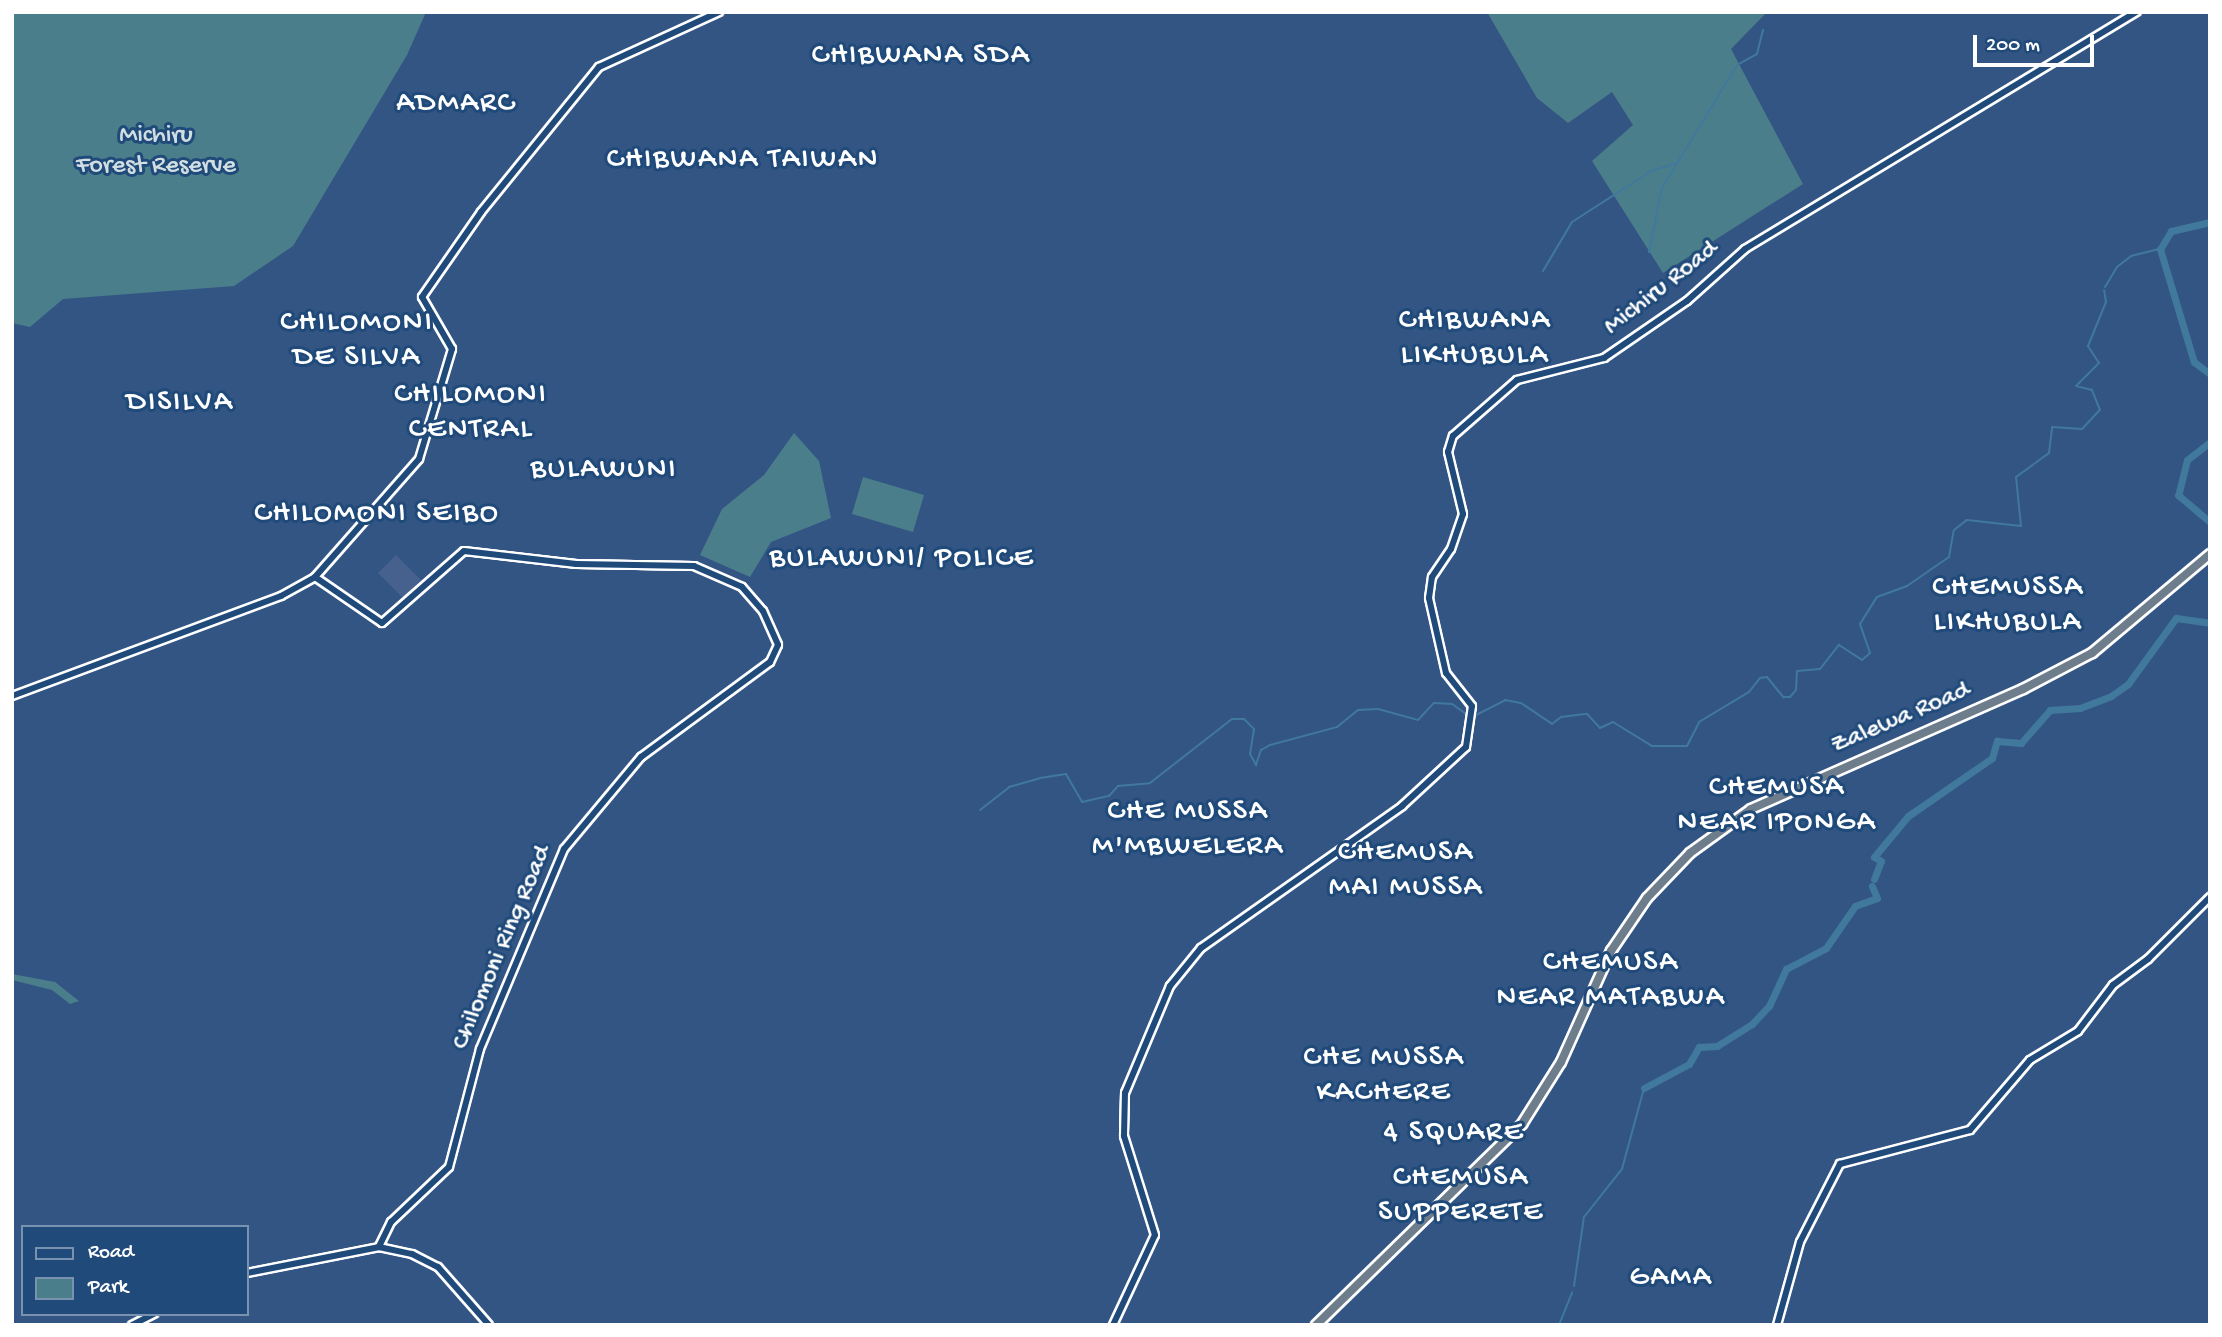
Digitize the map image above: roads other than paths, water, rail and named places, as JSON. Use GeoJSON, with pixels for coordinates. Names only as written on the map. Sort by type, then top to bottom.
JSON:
{"type":"FeatureCollection","features":[{"type":"Feature","properties":{"kind":"highway","name":"Zalewa Road"},"geometry":{"type":"LineString","coordinates":[[1316,1325],[1347,1289],[1522,1124],[1561,1062],[1611,951],[1647,898],[1690,853],[1751,809],[2023,689],[2092,653],[2210,554]]}},
{"type":"Feature","properties":{"kind":"street"},"geometry":{"type":"LineString","coordinates":[[12,696],[281,596],[315,577],[419,459],[452,349],[422,297],[502,185],[599,66],[719,12]]}},
{"type":"Feature","properties":{"kind":"street","name":"Michiru Road"},"geometry":{"type":"LineString","coordinates":[[1113,1325],[1155,1235],[1124,1136],[1125,1093],[1170,986],[1201,948],[1402,806],[1465,747],[1472,706],[1446,673],[1429,598],[1432,577],[1451,549],[1463,514],[1448,452],[1451,439],[1517,380],[1604,358],[1687,301],[1745,249],[2137,12]]}},
{"type":"Feature","properties":{"kind":"street","name":"Chilomoni Ring Road"},"geometry":{"type":"LineString","coordinates":[[315,577],[382,623],[464,551],[576,565],[694,566],[742,587],[768,619],[778,645],[770,662],[653,745],[570,840],[548,877],[470,1075],[449,1167],[391,1222],[379,1247]]}},
{"type":"Feature","properties":{"kind":"street"},"geometry":{"type":"LineString","coordinates":[[1777,1325],[1800,1242],[1840,1164],[1970,1130],[2030,1060],[2078,1031],[2113,985],[2152,956],[2210,897]]}},
{"type":"Feature","properties":{"kind":"street"},"geometry":{"type":"LineString","coordinates":[[248,1273],[379,1247],[430,1262],[489,1325]]}},
{"type":"Feature","properties":{"kind":"street"},"geometry":{"type":"LineString","coordinates":[[132,1325],[150,1316]]}},
{"type":"Feature","properties":{"kind":"waterway"},"geometry":{"type":"LineString","coordinates":[[1737,65],[1757,54],[1763,30]]}},
{"type":"Feature","properties":{"kind":"waterway"},"geometry":{"type":"LineString","coordinates":[[1649,252],[1662,188],[1736,67]]}},
{"type":"Feature","properties":{"kind":"waterway"},"geometry":{"type":"LineString","coordinates":[[1543,271],[1572,222],[1651,171],[1677,163]]}},
{"type":"Feature","properties":{"kind":"waterway"},"geometry":{"type":"LineString","coordinates":[[2210,222],[2171,231],[2160,249],[2194,362],[2210,374]]}},
{"type":"Feature","properties":{"kind":"waterway"},"geometry":{"type":"LineString","coordinates":[[2105,287],[2117,267],[2131,256],[2160,249]]}},
{"type":"Feature","properties":{"kind":"waterway"},"geometry":{"type":"LineString","coordinates":[[1476,715],[1505,700],[1521,703],[1552,724],[1561,717],[1587,714],[1600,728],[1613,722],[1652,746],[1687,746],[1699,722],[1749,692],[1760,678],[1767,677],[1783,697],[1790,697],[1796,690],[1797,671],[1820,669],[1839,645],[1862,660],[1870,653],[1860,624],[1877,597],[1907,586],[1949,557],[1954,530],[1967,520],[2021,526],[2016,477],[2049,453],[2052,427],[2082,429],[2100,410],[2092,390],[2076,386],[2099,363],[2088,346],[2106,302],[2104,290]]}},
{"type":"Feature","properties":{"kind":"waterway"},"geometry":{"type":"LineString","coordinates":[[2210,442],[2187,460],[2178,495],[2210,522]]}},
{"type":"Feature","properties":{"kind":"waterway"},"geometry":{"type":"LineString","coordinates":[[1874,879],[1881,861],[1874,857],[1908,816],[1992,758],[1997,741],[2021,743],[2050,710],[2080,708],[2111,696],[2128,684],[2176,618],[2210,623]]}},
{"type":"Feature","properties":{"kind":"waterway"},"geometry":{"type":"LineString","coordinates":[[980,810],[1009,787],[1040,778],[1066,774],[1082,802],[1109,796],[1118,786],[1150,783],[1232,719],[1244,719],[1254,729],[1250,754],[1256,765],[1261,750],[1270,745],[1337,727],[1358,710],[1378,709],[1418,720],[1434,703],[1452,704],[1469,716]]}},
{"type":"Feature","properties":{"kind":"waterway"},"geometry":{"type":"LineString","coordinates":[[1644,1088],[1689,1064],[1699,1047],[1717,1046],[1752,1024],[1769,1006],[1786,969],[1826,948],[1855,906],[1877,898],[1872,886]]}},
{"type":"Feature","properties":{"kind":"waterway"},"geometry":{"type":"LineString","coordinates":[[1574,1286],[1584,1217],[1622,1169],[1644,1088]]}},
{"type":"Feature","properties":{"kind":"waterway"},"geometry":{"type":"LineString","coordinates":[[1559,1325],[1572,1293]]}},
{"type":"Feature","properties":{"kind":"district","name":"CHIBWANA SDA"},"geometry":{"type":"Point","coordinates":[921,57]}},
{"type":"Feature","properties":{"kind":"district","name":"ADMARC"},"geometry":{"type":"Point","coordinates":[456,105]}},
{"type":"Feature","properties":{"kind":"district","name":"CHIBWANA TAIWAN"},"geometry":{"type":"Point","coordinates":[743,161]}},
{"type":"Feature","properties":{"kind":"district","name":"CHIBWANA LIKHUBULA"},"geometry":{"type":"Point","coordinates":[1475,339]}},
{"type":"Feature","properties":{"kind":"district","name":"CHILOMONI DE SILVA"},"geometry":{"type":"Point","coordinates":[357,341]}},
{"type":"Feature","properties":{"kind":"district","name":"DISILVA"},"geometry":{"type":"Point","coordinates":[180,404]}},
{"type":"Feature","properties":{"kind":"district","name":"CHILOMONI CENTRAL"},"geometry":{"type":"Point","coordinates":[471,413]}},
{"type":"Feature","properties":{"kind":"district","name":"BULAWUNI"},"geometry":{"type":"Point","coordinates":[604,471]}},
{"type":"Feature","properties":{"kind":"district","name":"CHILOMONI SEIBO"},"geometry":{"type":"Point","coordinates":[377,515]}},
{"type":"Feature","properties":{"kind":"district","name":"BULAWUNI/ POLICE"},"geometry":{"type":"Point","coordinates":[902,560]}},
{"type":"Feature","properties":{"kind":"district","name":"CHEMUSSA LIKHUBULA"},"geometry":{"type":"Point","coordinates":[2008,606]}},
{"type":"Feature","properties":{"kind":"district","name":"CHEMUSA NEAR IPONGA"},"geometry":{"type":"Point","coordinates":[1777,806]}},
{"type":"Feature","properties":{"kind":"district","name":"CHE MUSSA M'MBWELERA"},"geometry":{"type":"Point","coordinates":[1188,830]}},
{"type":"Feature","properties":{"kind":"district","name":"CHEMUSA MAI MUSSA"},"geometry":{"type":"Point","coordinates":[1406,871]}},
{"type":"Feature","properties":{"kind":"district","name":"CHEMUSA NEAR MATABWA"},"geometry":{"type":"Point","coordinates":[1611,981]}},
{"type":"Feature","properties":{"kind":"district","name":"CHE MUSSA KACHERE"},"geometry":{"type":"Point","coordinates":[1384,1076]}},
{"type":"Feature","properties":{"kind":"district","name":"4 SQUARE"},"geometry":{"type":"Point","coordinates":[1454,1134]}},
{"type":"Feature","properties":{"kind":"district","name":"CHEMUSA SUPPERETE"},"geometry":{"type":"Point","coordinates":[1461,1196]}},
{"type":"Feature","properties":{"kind":"district","name":"GAMA"},"geometry":{"type":"Point","coordinates":[1671,1279]}},
{"type":"Feature","properties":{"kind":"park label","name":"Michiru Forest Reserve"},"geometry":{"type":"Point","coordinates":[156,152]}}]}
